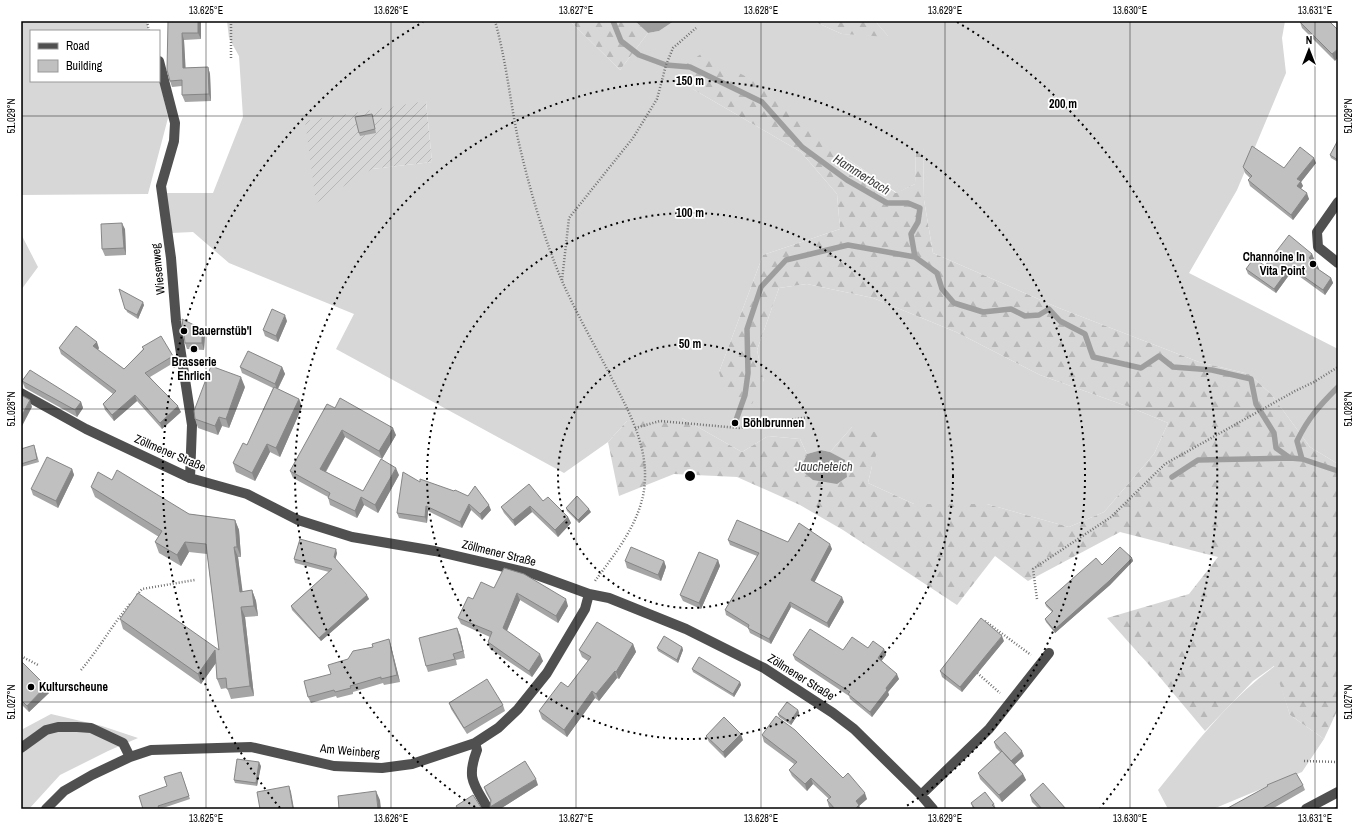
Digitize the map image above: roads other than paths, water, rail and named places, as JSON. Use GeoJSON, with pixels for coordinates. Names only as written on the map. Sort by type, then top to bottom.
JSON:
{"type":"FeatureCollection","features":[{"type":"Feature","properties":{"kind":"street","name":"Wiesenweg"},"geometry":{"type":"LineString","coordinates":[[160,65],[175,123],[174,141],[161,186],[171,258],[176,321],[192,425],[190,478]]}},
{"type":"Feature","properties":{"kind":"street"},"geometry":{"type":"LineString","coordinates":[[1338,202],[1317,232],[1318,247],[1338,263]]}},
{"type":"Feature","properties":{"kind":"street","name":"Zöllmener Straße"},"geometry":{"type":"LineString","coordinates":[[21,393],[86,429],[190,478],[247,494],[298,520],[352,537],[435,551],[526,572],[589,594],[610,598],[650,613],[727,649],[770,672],[833,713],[854,729],[921,795],[933,809]]}},
{"type":"Feature","properties":{"kind":"street","name":"Am Weinberg"},"geometry":{"type":"LineString","coordinates":[[46,809],[64,791],[130,757],[151,750],[251,747],[334,766],[382,768],[412,764],[475,743],[498,728],[518,709],[547,673],[584,609],[589,594]]}},
{"type":"Feature","properties":{"kind":"street"},"geometry":{"type":"LineString","coordinates":[[921,795],[989,729],[1049,653]]}},
{"type":"Feature","properties":{"kind":"street"},"geometry":{"type":"LineString","coordinates":[[21,748],[46,730],[58,727],[91,728],[123,743],[130,757]]}},
{"type":"Feature","properties":{"kind":"street"},"geometry":{"type":"LineString","coordinates":[[475,743],[477,750],[473,762],[472,780],[488,809]]}},
{"type":"Feature","properties":{"kind":"street"},"geometry":{"type":"LineString","coordinates":[[1306,809],[1338,792]]}},
{"type":"Feature","properties":{"kind":"water"},"geometry":{"type":"Polygon","coordinates":[[[635,21],[674,21],[659,31],[648,33],[635,21]]]}},
{"type":"Feature","properties":{"kind":"water","name":"Jaucheteich"},"geometry":{"type":"Polygon","coordinates":[[[821,450],[830,452],[845,460],[847,477],[837,484],[813,480],[800,469],[807,454],[821,450]]]}},
{"type":"Feature","properties":{"kind":"waterway","name":"Hammerbach"},"geometry":{"type":"LineString","coordinates":[[613,21],[621,41],[639,55],[666,65],[690,67],[762,102],[802,147],[847,180],[887,203],[908,203],[920,208],[918,222],[911,234],[915,257],[937,273],[942,289],[954,303],[983,312],[1011,309],[1025,316],[1039,315],[1049,309],[1060,321],[1085,334],[1093,357],[1141,368],[1159,356],[1173,367],[1212,370],[1251,379],[1256,404],[1274,433],[1276,448],[1290,458],[1302,459],[1338,471]]}},
{"type":"Feature","properties":{"kind":"waterway"},"geometry":{"type":"LineString","coordinates":[[735,423],[745,395],[748,373],[747,329],[761,287],[786,260],[848,245],[915,257]]}},
{"type":"Feature","properties":{"kind":"waterway"},"geometry":{"type":"LineString","coordinates":[[1302,459],[1297,441],[1315,412],[1338,387]]}},
{"type":"Feature","properties":{"kind":"waterway"},"geometry":{"type":"LineString","coordinates":[[1172,477],[1198,460],[1290,458]]}},
{"type":"Feature","properties":{"kind":"place","name":"Channoine In Vita Point"},"geometry":{"type":"Point","coordinates":[1313,264]}},
{"type":"Feature","properties":{"kind":"place","name":"Bauernstüb'l"},"geometry":{"type":"Point","coordinates":[184,331]}},
{"type":"Feature","properties":{"kind":"place","name":"Brasserie Ehrlich"},"geometry":{"type":"Point","coordinates":[194,349]}},
{"type":"Feature","properties":{"kind":"place","name":"Böhlbrunnen"},"geometry":{"type":"Point","coordinates":[735,423]}},
{"type":"Feature","properties":{"kind":"place","name":"Kulturscheune"},"geometry":{"type":"Point","coordinates":[31,687]}}]}
